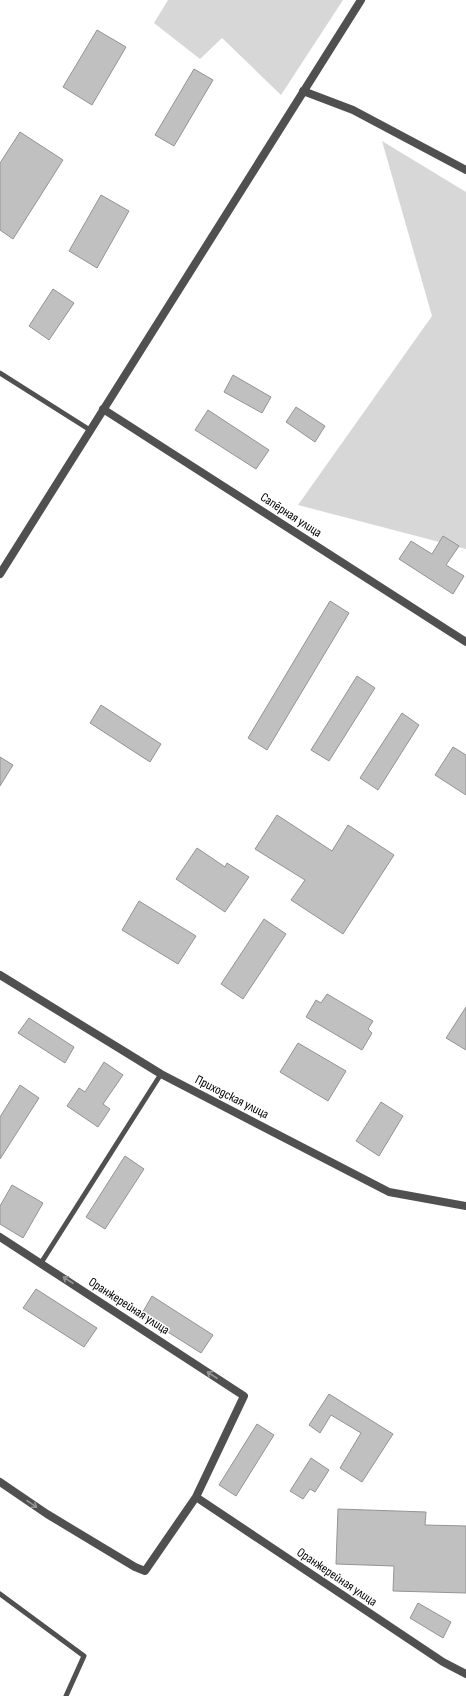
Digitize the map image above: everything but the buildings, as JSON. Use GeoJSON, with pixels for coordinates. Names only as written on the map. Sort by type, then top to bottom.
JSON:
{"type":"FeatureCollection","features":[{"type":"Feature","properties":{"kind":"street"},"geometry":{"type":"LineString","coordinates":[[0,574],[362,0]]}},
{"type":"Feature","properties":{"kind":"street"},"geometry":{"type":"LineString","coordinates":[[303,92],[353,110],[466,170]]}},
{"type":"Feature","properties":{"kind":"street","name":"Сапёрная улица"},"geometry":{"type":"LineString","coordinates":[[103,409],[466,642]]}},
{"type":"Feature","properties":{"kind":"street","name":"Приходская улица"},"geometry":{"type":"LineString","coordinates":[[0,975],[161,1074],[389,1192],[466,1206]]}},
{"type":"Feature","properties":{"kind":"street","name":"Оранжерейная улица"},"geometry":{"type":"LineString","coordinates":[[0,1237],[244,1396],[196,1497],[444,1662],[466,1674]]}},
{"type":"Feature","properties":{"kind":"street"},"geometry":{"type":"LineString","coordinates":[[0,1482],[47,1514],[145,1571],[196,1497]]}},
{"type":"Feature","properties":{"kind":"lane"},"geometry":{"type":"LineString","coordinates":[[0,373],[90,430]]}},
{"type":"Feature","properties":{"kind":"lane"},"geometry":{"type":"LineString","coordinates":[[41,1263],[161,1074]]}},
{"type":"Feature","properties":{"kind":"lane"},"geometry":{"type":"LineString","coordinates":[[0,1594],[84,1656],[66,1696]]}},
{"type":"Feature","properties":{"kind":"shaded area"},"geometry":{"type":"Polygon","coordinates":[[[168,0],[343,0],[281,95],[222,38],[200,59],[154,23],[168,0]]]}},
{"type":"Feature","properties":{"kind":"shaded area"},"geometry":{"type":"Polygon","coordinates":[[[382,141],[466,192],[466,549],[298,505],[432,316],[382,141]]]}}]}
